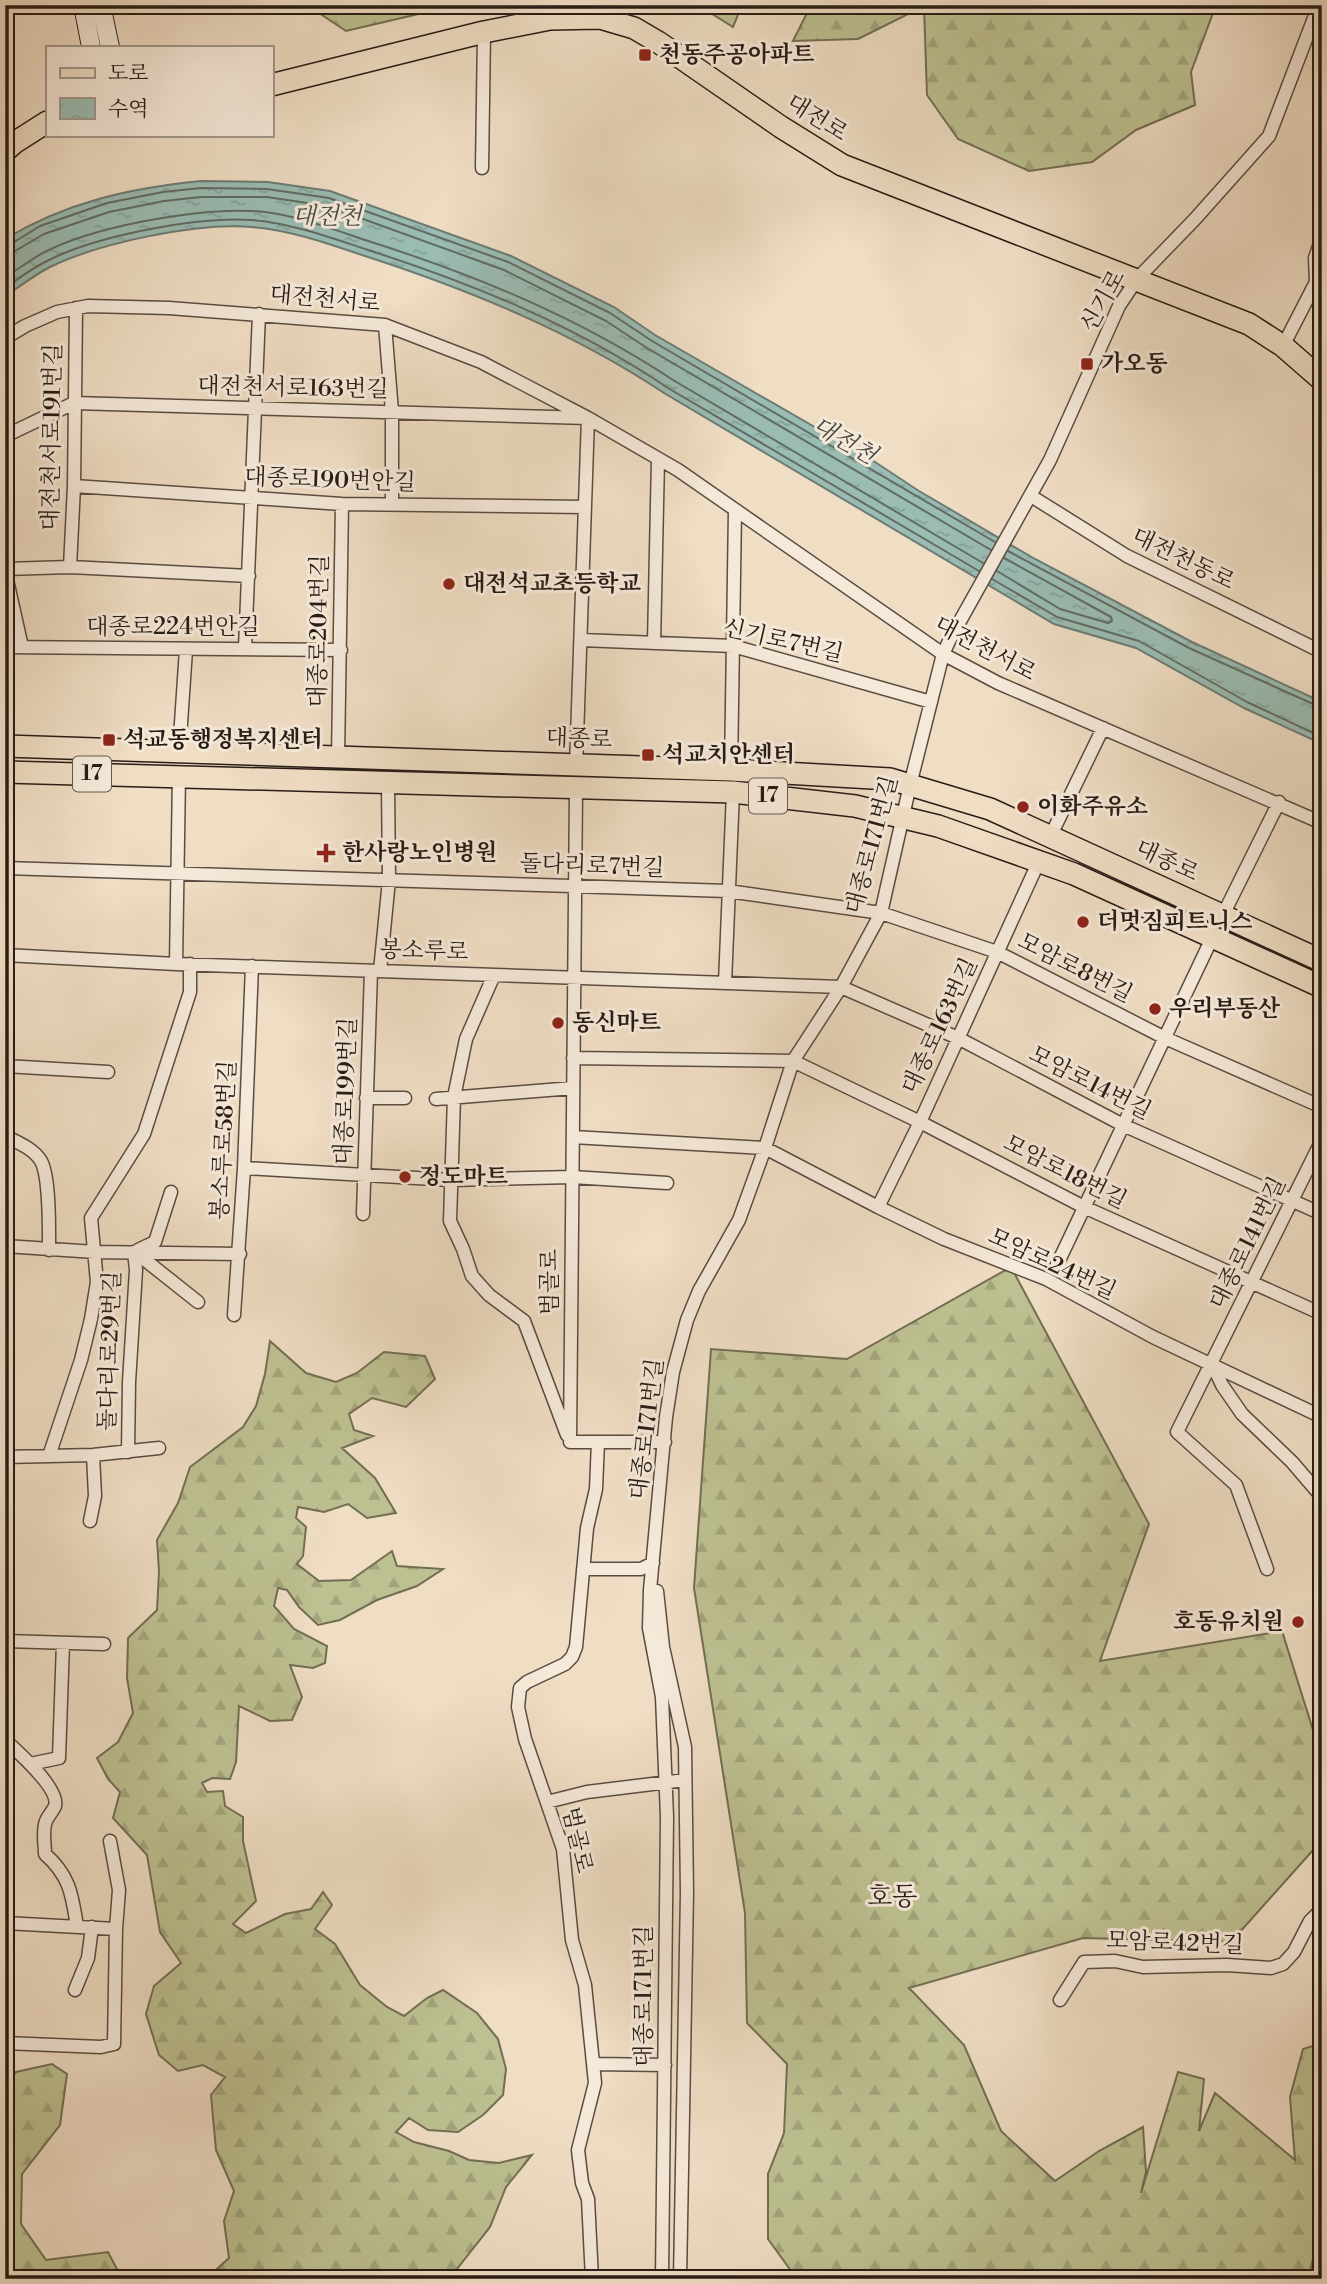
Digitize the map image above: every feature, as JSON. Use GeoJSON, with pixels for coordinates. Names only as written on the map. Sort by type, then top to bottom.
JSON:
{"type":"FeatureCollection","features":[{"type":"Feature","properties":{"kind":"main road"},"geometry":{"type":"LineString","coordinates":[[83,5],[91,46]]}},
{"type":"Feature","properties":{"kind":"main road"},"geometry":{"type":"LineString","coordinates":[[101,5],[110,46]]}},
{"type":"Feature","properties":{"kind":"main road","name":"대전로"},"geometry":{"type":"LineString","coordinates":[[273,85],[484,32],[550,19],[600,18],[634,28],[842,165],[1249,324],[1283,346],[1322,380]]}},
{"type":"Feature","properties":{"kind":"main road"},"geometry":{"type":"LineString","coordinates":[[5,151],[46,123]]}},
{"type":"Feature","properties":{"kind":"main road","name":"대종로"},"geometry":{"type":"LineString","coordinates":[[5,746],[731,770],[890,779],[990,809],[1322,961]]}},
{"type":"Feature","properties":{"kind":"main road","name":"17"},"geometry":{"type":"LineString","coordinates":[[5,772],[733,792],[855,806],[938,826],[1040,861],[1322,987]]}},
{"type":"Feature","properties":{"kind":"street","name":"신기로"},"geometry":{"type":"LineString","coordinates":[[950,639],[1050,460],[1119,306],[1137,279],[1269,136],[1319,5]]}},
{"type":"Feature","properties":{"kind":"street"},"geometry":{"type":"LineString","coordinates":[[482,168],[484,32]]}},
{"type":"Feature","properties":{"kind":"street"},"geometry":{"type":"LineString","coordinates":[[1283,346],[1319,278],[1315,258],[1322,237]]}},
{"type":"Feature","properties":{"kind":"street","name":"대전천서로"},"geometry":{"type":"LineString","coordinates":[[5,338],[57,312],[88,306],[169,308],[385,325],[481,362],[589,418],[678,470],[943,654],[998,683],[1322,823]]}},
{"type":"Feature","properties":{"kind":"street","name":"대전천서로191번길"},"geometry":{"type":"LineString","coordinates":[[70,567],[74,486],[76,308]]}},
{"type":"Feature","properties":{"kind":"street"},"geometry":{"type":"LineString","coordinates":[[245,648],[259,314]]}},
{"type":"Feature","properties":{"kind":"street"},"geometry":{"type":"LineString","coordinates":[[385,325],[393,412],[392,505]]}},
{"type":"Feature","properties":{"kind":"street","name":"대전천서로163번길"},"geometry":{"type":"LineString","coordinates":[[5,436],[74,402],[256,410],[589,418]]}},
{"type":"Feature","properties":{"kind":"street"},"geometry":{"type":"LineString","coordinates":[[576,766],[589,418]]}},
{"type":"Feature","properties":{"kind":"street"},"geometry":{"type":"LineString","coordinates":[[654,643],[658,459]]}},
{"type":"Feature","properties":{"kind":"street","name":"대종로190번안길"},"geometry":{"type":"LineString","coordinates":[[74,486],[342,504],[585,507]]}},
{"type":"Feature","properties":{"kind":"street","name":"대전천동로"},"geometry":{"type":"LineString","coordinates":[[1031,496],[1127,556],[1322,652]]}},
{"type":"Feature","properties":{"kind":"street","name":"대종로204번길"},"geometry":{"type":"LineString","coordinates":[[338,758],[342,504]]}},
{"type":"Feature","properties":{"kind":"street"},"geometry":{"type":"LineString","coordinates":[[731,770],[735,510]]}},
{"type":"Feature","properties":{"kind":"street"},"geometry":{"type":"LineString","coordinates":[[22,648],[5,570],[70,567],[249,576]]}},
{"type":"Feature","properties":{"kind":"street","name":"대종로171번길"},"geometry":{"type":"LineString","coordinates":[[662,2279],[666,1782],[662,1697],[649,1628],[666,1418],[673,1372],[687,1320],[699,1291],[739,1220],[793,1061],[841,987],[881,913],[910,785],[943,654],[950,639]]}},
{"type":"Feature","properties":{"kind":"street","name":"신기로7번길"},"geometry":{"type":"LineString","coordinates":[[581,640],[733,646],[931,702]]}},
{"type":"Feature","properties":{"kind":"street","name":"대종로224번안길"},"geometry":{"type":"LineString","coordinates":[[5,647],[341,650]]}},
{"type":"Feature","properties":{"kind":"street"},"geometry":{"type":"LineString","coordinates":[[179,751],[186,650]]}},
{"type":"Feature","properties":{"kind":"street"},"geometry":{"type":"LineString","coordinates":[[1051,835],[1103,728]]}},
{"type":"Feature","properties":{"kind":"street"},"geometry":{"type":"LineString","coordinates":[[176,964],[179,775]]}},
{"type":"Feature","properties":{"kind":"street","name":"대종로199번길"},"geometry":{"type":"LineString","coordinates":[[363,1214],[366,1098],[376,971],[389,880],[388,783]]}},
{"type":"Feature","properties":{"kind":"street","name":"범골로"},"geometry":{"type":"LineString","coordinates":[[570,1442],[576,789]]}},
{"type":"Feature","properties":{"kind":"street"},"geometry":{"type":"LineString","coordinates":[[725,983],[733,792]]}},
{"type":"Feature","properties":{"kind":"street"},"geometry":{"type":"LineString","coordinates":[[1223,915],[1279,803]]}},
{"type":"Feature","properties":{"kind":"street","name":"대종로163번길"},"geometry":{"type":"LineString","coordinates":[[878,1207],[1040,861]]}},
{"type":"Feature","properties":{"kind":"street","name":"돌다리로7번길"},"geometry":{"type":"LineString","coordinates":[[5,868],[728,891],[881,913]]}},
{"type":"Feature","properties":{"kind":"street","name":"모암로8번길"},"geometry":{"type":"LineString","coordinates":[[881,913],[997,952],[1165,1038],[1322,1107]]}},
{"type":"Feature","properties":{"kind":"street"},"geometry":{"type":"LineString","coordinates":[[1055,1269],[1213,936]]}},
{"type":"Feature","properties":{"kind":"street","name":"봉소루로"},"geometry":{"type":"LineString","coordinates":[[5,955],[176,964],[841,987]]}},
{"type":"Feature","properties":{"kind":"street"},"geometry":{"type":"LineString","coordinates":[[49,1456],[81,1360],[91,1319],[97,1282],[90,1218],[144,1134],[190,992],[190,964]]}},
{"type":"Feature","properties":{"kind":"street","name":"봉소루로58번길"},"geometry":{"type":"LineString","coordinates":[[234,1315],[240,1254],[252,966]]}},
{"type":"Feature","properties":{"kind":"street"},"geometry":{"type":"LineString","coordinates":[[494,975],[466,1039],[454,1097],[450,1221],[472,1276],[489,1295],[524,1321],[570,1442],[665,1442]]}},
{"type":"Feature","properties":{"kind":"street","name":"모암로14번길"},"geometry":{"type":"LineString","coordinates":[[841,987],[958,1038],[1123,1125],[1322,1214]]}},
{"type":"Feature","properties":{"kind":"street"},"geometry":{"type":"LineString","coordinates":[[573,1058],[793,1061]]}},
{"type":"Feature","properties":{"kind":"street","name":"모암로18번길"},"geometry":{"type":"LineString","coordinates":[[793,1061],[920,1122],[1084,1207],[1322,1314]]}},
{"type":"Feature","properties":{"kind":"street"},"geometry":{"type":"LineString","coordinates":[[5,1066],[108,1072]]}},
{"type":"Feature","properties":{"kind":"street"},"geometry":{"type":"LineString","coordinates":[[436,1098],[573,1088]]}},
{"type":"Feature","properties":{"kind":"street"},"geometry":{"type":"LineString","coordinates":[[366,1098],[405,1098]]}},
{"type":"Feature","properties":{"kind":"street"},"geometry":{"type":"LineString","coordinates":[[5,1136],[26,1146],[42,1161],[48,1199],[49,1250]]}},
{"type":"Feature","properties":{"kind":"street"},"geometry":{"type":"LineString","coordinates":[[573,1137],[765,1148]]}},
{"type":"Feature","properties":{"kind":"street","name":"대종로141번길"},"geometry":{"type":"LineString","coordinates":[[1267,1569],[1237,1485],[1177,1432],[1322,1140]]}},
{"type":"Feature","properties":{"kind":"street","name":"모암로24번길"},"geometry":{"type":"LineString","coordinates":[[765,1148],[944,1239],[1046,1279],[1153,1337],[1322,1417]]}},
{"type":"Feature","properties":{"kind":"street"},"geometry":{"type":"LineString","coordinates":[[244,1168],[450,1180],[572,1177],[667,1183]]}},
{"type":"Feature","properties":{"kind":"street","name":"돌다리로29번길"},"geometry":{"type":"LineString","coordinates":[[134,1252],[155,1242],[171,1192]]}},
{"type":"Feature","properties":{"kind":"street","name":"돌다리로29번길"},"geometry":{"type":"LineString","coordinates":[[5,1246],[95,1252],[240,1254]]}},
{"type":"Feature","properties":{"kind":"street"},"geometry":{"type":"LineString","coordinates":[[134,1252],[198,1302]]}},
{"type":"Feature","properties":{"kind":"street","name":"돌다리로29번길"},"geometry":{"type":"LineString","coordinates":[[128,1452],[129,1369],[136,1270],[134,1252]]}},
{"type":"Feature","properties":{"kind":"street"},"geometry":{"type":"LineString","coordinates":[[1212,1364],[1222,1385],[1242,1414],[1292,1462],[1322,1497]]}},
{"type":"Feature","properties":{"kind":"street","name":"범골로"},"geometry":{"type":"LineString","coordinates":[[592,2279],[588,2199],[582,2183],[578,2150],[595,2083],[585,1985],[568,1916],[565,1862],[518,1707],[520,1688],[565,1664],[576,1647],[587,1528],[596,1489],[598,1442]]}},
{"type":"Feature","properties":{"kind":"street"},"geometry":{"type":"LineString","coordinates":[[5,1457],[93,1455],[159,1448]]}},
{"type":"Feature","properties":{"kind":"street"},"geometry":{"type":"LineString","coordinates":[[90,1521],[95,1496],[93,1455]]}},
{"type":"Feature","properties":{"kind":"street"},"geometry":{"type":"LineString","coordinates":[[583,1569],[641,1569],[653,1563],[663,1647],[685,1747],[687,1893],[680,2279]]}},
{"type":"Feature","properties":{"kind":"street"},"geometry":{"type":"LineString","coordinates":[[5,1641],[104,1644]]}},
{"type":"Feature","properties":{"kind":"street"},"geometry":{"type":"LineString","coordinates":[[30,1765],[60,1758],[63,1643]]}},
{"type":"Feature","properties":{"kind":"street"},"geometry":{"type":"LineString","coordinates":[[5,1740],[50,1788],[55,1799],[55,1807],[44,1827],[45,1854],[60,1867],[67,1881],[77,1926]]}},
{"type":"Feature","properties":{"kind":"street"},"geometry":{"type":"LineString","coordinates":[[547,1802],[587,1792],[685,1780]]}},
{"type":"Feature","properties":{"kind":"street"},"geometry":{"type":"LineString","coordinates":[[5,2043],[101,2047],[114,2044],[119,1891],[110,1841]]}},
{"type":"Feature","properties":{"kind":"street","name":"모암로42번길"},"geometry":{"type":"LineString","coordinates":[[1060,2000],[1084,1962],[1115,1961],[1143,1967],[1227,1965],[1271,1968],[1283,1964],[1294,1952],[1310,1922],[1322,1909]]}},
{"type":"Feature","properties":{"kind":"street"},"geometry":{"type":"LineString","coordinates":[[5,1923],[116,1929]]}},
{"type":"Feature","properties":{"kind":"street"},"geometry":{"type":"LineString","coordinates":[[75,1990],[88,1958],[92,1927]]}},
{"type":"Feature","properties":{"kind":"street"},"geometry":{"type":"LineString","coordinates":[[594,2064],[665,2065]]}},
{"type":"Feature","properties":{"kind":"green space"},"geometry":{"type":"Polygon","coordinates":[[[307,5],[457,5],[346,31],[307,5]]]}},
{"type":"Feature","properties":{"kind":"green space"},"geometry":{"type":"Polygon","coordinates":[[[698,5],[742,5],[733,27],[698,5]]]}},
{"type":"Feature","properties":{"kind":"green space"},"geometry":{"type":"Polygon","coordinates":[[[811,5],[1216,5],[1191,72],[1195,105],[1136,130],[1092,162],[1029,171],[958,139],[927,95],[924,6],[858,39],[793,41],[811,5]]]}},
{"type":"Feature","properties":{"kind":"green space"},"geometry":{"type":"Polygon","coordinates":[[[1011,1267],[1149,1524],[1100,1661],[1282,1631],[1322,1759],[1322,1840],[1231,1942],[1083,1938],[909,1988],[964,2045],[1001,2131],[1055,2181],[1099,2151],[1143,2127],[1146,2172],[1141,2193],[1178,2072],[1204,2079],[1199,2131],[1215,2093],[1295,2160],[1290,2097],[1303,2049],[1322,2043],[1322,2279],[797,2279],[768,2239],[768,2174],[784,2133],[787,2064],[747,2023],[745,1913],[694,1588],[711,1349],[847,1359],[1011,1267]]]}},
{"type":"Feature","properties":{"kind":"green space"},"geometry":{"type":"Polygon","coordinates":[[[270,1341],[306,1373],[336,1382],[357,1373],[384,1352],[425,1356],[435,1379],[406,1407],[372,1398],[349,1414],[354,1430],[373,1436],[342,1448],[375,1478],[396,1513],[367,1518],[348,1504],[324,1512],[298,1507],[296,1518],[306,1527],[303,1556],[297,1564],[319,1581],[351,1580],[392,1551],[397,1566],[443,1569],[417,1586],[377,1600],[340,1620],[318,1625],[299,1607],[287,1590],[278,1588],[274,1606],[294,1629],[327,1646],[325,1663],[313,1668],[290,1665],[302,1697],[292,1720],[270,1721],[239,1706],[236,1762],[230,1779],[212,1778],[202,1783],[207,1792],[223,1791],[225,1806],[243,1817],[243,1841],[256,1901],[233,1924],[246,1933],[285,1914],[311,1909],[323,1892],[332,1905],[315,1929],[335,1944],[360,1985],[387,2007],[404,2016],[427,1998],[443,1990],[477,2013],[498,2039],[506,2069],[503,2095],[483,2115],[458,2132],[428,2130],[409,2118],[396,2132],[414,2142],[449,2151],[469,2160],[499,2163],[532,2155],[506,2187],[490,2227],[449,2279],[206,2279],[229,2258],[224,2221],[234,2191],[216,2150],[211,2095],[225,2077],[203,2065],[178,2071],[159,2055],[146,2014],[154,1986],[181,1963],[160,1932],[147,1855],[113,1818],[120,1792],[108,1779],[97,1758],[118,1742],[133,1713],[127,1678],[128,1638],[157,1610],[157,1540],[178,1503],[190,1467],[243,1427],[256,1406],[270,1341]]]}},
{"type":"Feature","properties":{"kind":"green space"},"geometry":{"type":"Polygon","coordinates":[[[52,2064],[67,2074],[60,2125],[22,2174],[21,2224],[46,2260],[108,2252],[119,2273],[119,2279],[5,2279],[5,2083],[16,2072],[52,2064]]]}},
{"type":"Feature","properties":{"kind":"green space"},"geometry":{"type":"Polygon","coordinates":[[[1322,2242],[1322,2279],[1308,2279],[1316,2247],[1322,2242]]]}},
{"type":"Feature","properties":{"kind":"water","name":"대전천"},"geometry":{"type":"Polygon","coordinates":[[[201,181],[268,182],[330,191],[511,256],[614,307],[655,335],[872,460],[1035,559],[1192,642],[1322,702],[1322,744],[1244,708],[1136,648],[1054,624],[593,351],[519,314],[404,269],[295,234],[230,226],[177,231],[95,250],[50,267],[5,296],[5,239],[76,206],[149,188],[201,181]]]}},
{"type":"Feature","properties":{"kind":"place","name":"천동주공아파트"},"geometry":{"type":"Point","coordinates":[645,55]}},
{"type":"Feature","properties":{"kind":"place","name":"가오동"},"geometry":{"type":"Point","coordinates":[1087,364]}},
{"type":"Feature","properties":{"kind":"place","name":"대전석교초등학교"},"geometry":{"type":"Point","coordinates":[449,584]}},
{"type":"Feature","properties":{"kind":"place","name":"석교동행정복지센터"},"geometry":{"type":"Point","coordinates":[109,740]}},
{"type":"Feature","properties":{"kind":"place","name":"석교치안센터"},"geometry":{"type":"Point","coordinates":[648,755]}},
{"type":"Feature","properties":{"kind":"place","name":"이화주유소"},"geometry":{"type":"Point","coordinates":[1023,807]}},
{"type":"Feature","properties":{"kind":"place","name":"한사랑노인병원"},"geometry":{"type":"Point","coordinates":[326,853]}},
{"type":"Feature","properties":{"kind":"place","name":"더멋짐피트니스"},"geometry":{"type":"Point","coordinates":[1083,922]}},
{"type":"Feature","properties":{"kind":"place","name":"우리부동산"},"geometry":{"type":"Point","coordinates":[1155,1009]}},
{"type":"Feature","properties":{"kind":"place","name":"동신마트"},"geometry":{"type":"Point","coordinates":[558,1023]}},
{"type":"Feature","properties":{"kind":"place","name":"정도마트"},"geometry":{"type":"Point","coordinates":[405,1177]}},
{"type":"Feature","properties":{"kind":"place","name":"호동유치원"},"geometry":{"type":"Point","coordinates":[1298,1622]}},
{"type":"Feature","properties":{"kind":"district","name":"호동"},"geometry":{"type":"Point","coordinates":[892,1897]}}]}
